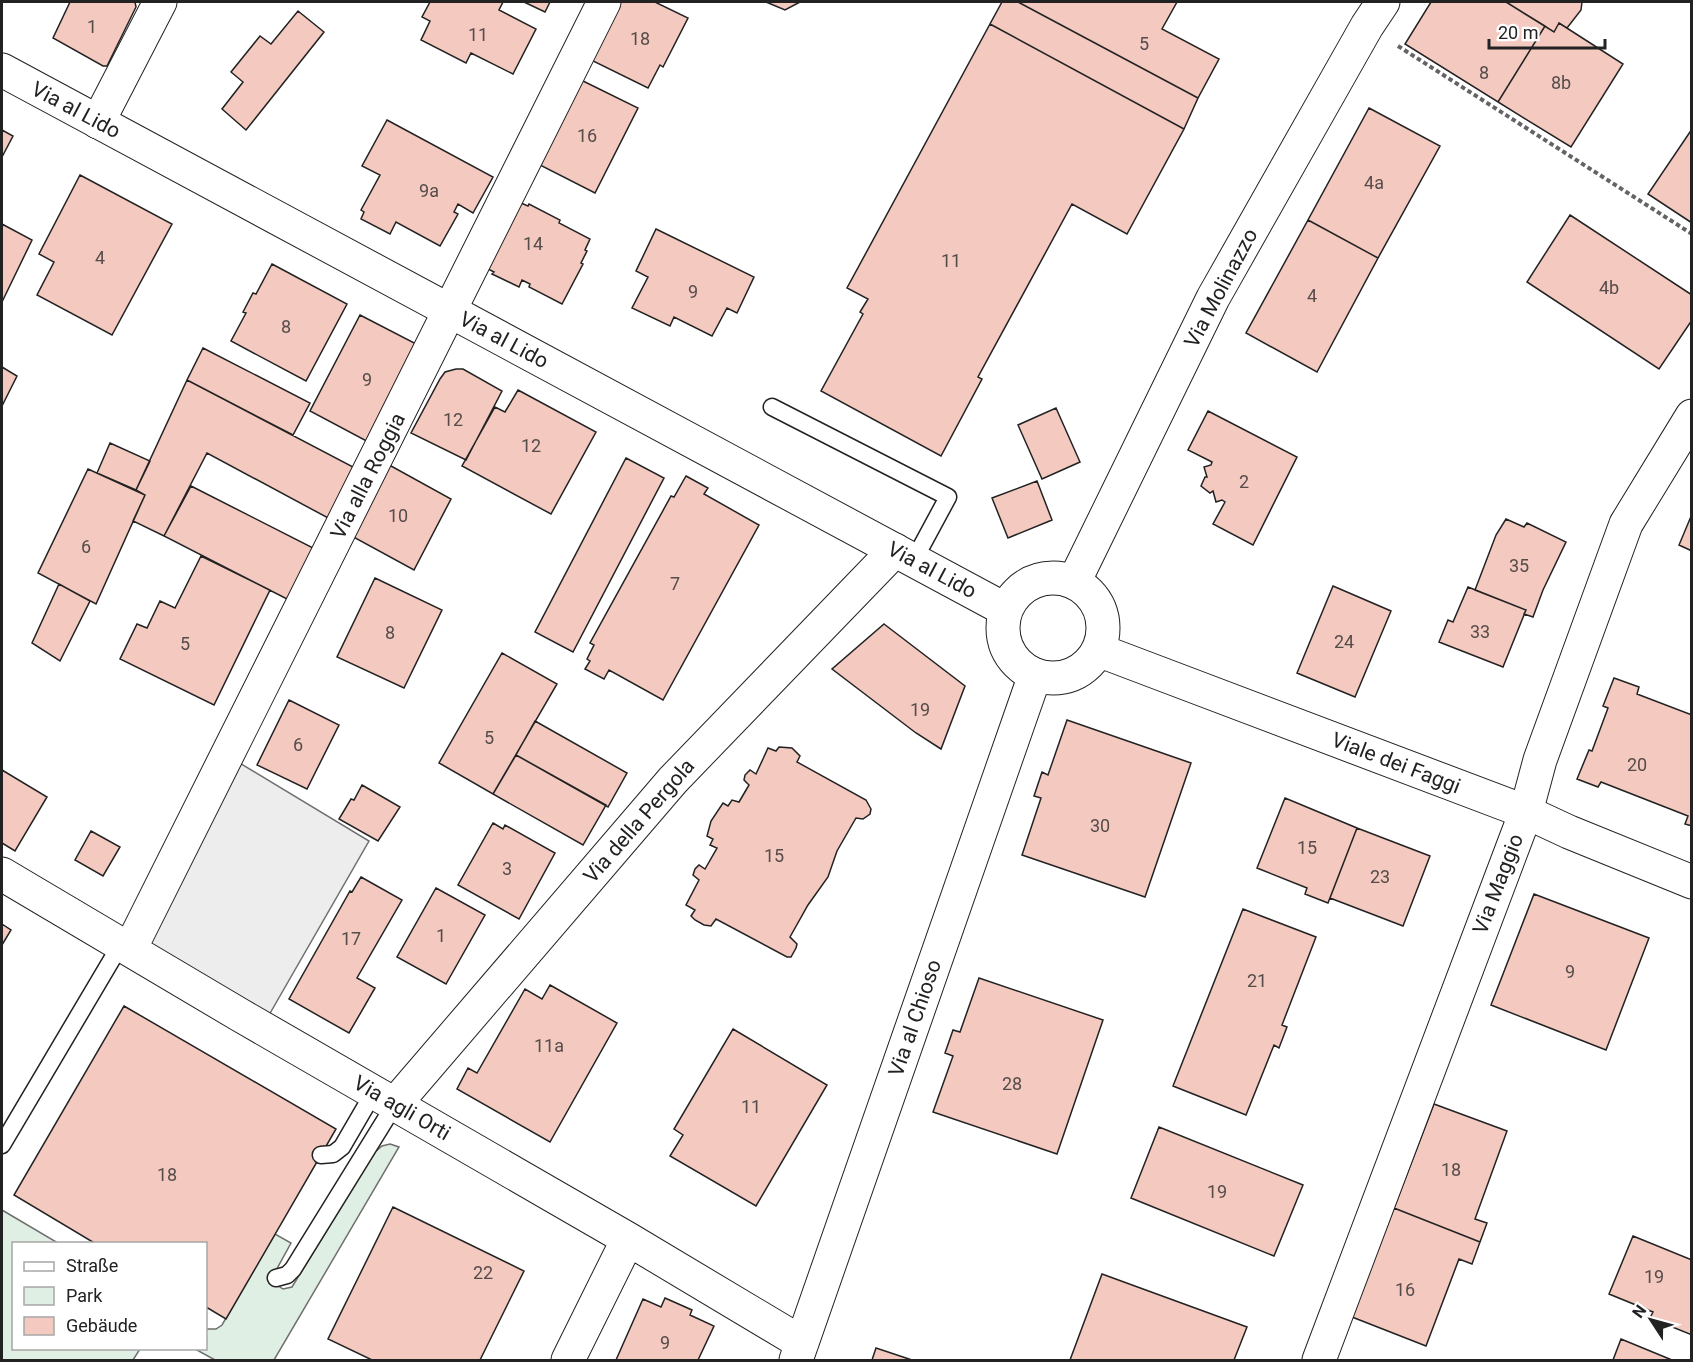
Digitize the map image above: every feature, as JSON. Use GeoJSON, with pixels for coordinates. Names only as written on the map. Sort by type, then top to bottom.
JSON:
{"type":"FeatureCollection","features":[{"type":"Feature","properties":{"kind":"street"},"geometry":{"type":"LineString","coordinates":[[98,122],[160,2]]}},
{"type":"Feature","properties":{"kind":"street","name":"Via alla Roggia"},"geometry":{"type":"LineString","coordinates":[[126,947],[450,311],[604,2]]}},
{"type":"Feature","properties":{"kind":"street","name":"Via Molinazzo"},"geometry":{"type":"LineString","coordinates":[[1074,582],[1213,298],[1375,14]]}},
{"type":"Feature","properties":{"kind":"street","name":"Via al Lido"},"geometry":{"type":"LineString","coordinates":[[2,70],[1006,610]]}},
{"type":"Feature","properties":{"kind":"street","name":"Via Maggio"},"geometry":{"type":"LineString","coordinates":[[1319,1360],[1526,812],[1540,760],[1626,524],[1692,416]]}},
{"type":"Feature","properties":{"kind":"street","name":"Via della Pergola"},"geometry":{"type":"LineString","coordinates":[[385,1098],[673,780],[905,555]]}},
{"type":"Feature","properties":{"kind":"street"},"geometry":{"type":"LineString","coordinates":[[1048,578],[1074,582],[1094,599],[1100,611],[1103,624],[1098,650],[1091,660],[1071,675],[1047,678],[1035,675],[1020,665],[1007,648],[1003,628],[1006,610],[1023,588],[1035,581],[1048,578]]}},
{"type":"Feature","properties":{"kind":"street","name":"Viale dei Faggi"},"geometry":{"type":"LineString","coordinates":[[1098,650],[1526,812],[1692,882]]}},
{"type":"Feature","properties":{"kind":"street","name":"Via al Chioso"},"geometry":{"type":"LineString","coordinates":[[799,1352],[1035,675]]}},
{"type":"Feature","properties":{"kind":"street","name":"Via agli Orti"},"geometry":{"type":"LineString","coordinates":[[2,874],[628,1239],[799,1352]]}},
{"type":"Feature","properties":{"kind":"street"},"geometry":{"type":"LineString","coordinates":[[568,1360],[628,1239]]}},
{"type":"Feature","properties":{"kind":"lane"},"geometry":{"type":"LineString","coordinates":[[772,407],[948,497],[905,555]]}},
{"type":"Feature","properties":{"kind":"lane"},"geometry":{"type":"LineString","coordinates":[[2,1146],[126,947]]}},
{"type":"Feature","properties":{"kind":"lane"},"geometry":{"type":"LineString","coordinates":[[321,1155],[333,1154],[342,1147],[385,1098]]}},
{"type":"Feature","properties":{"kind":"lane"},"geometry":{"type":"LineString","coordinates":[[276,1278],[287,1275],[293,1269],[385,1098]]}},
{"type":"Feature","properties":{"kind":"path"},"geometry":{"type":"LineString","coordinates":[[1375,14],[1692,234]]}},
{"type":"Feature","properties":{"kind":"green space"},"geometry":{"type":"Polygon","coordinates":[[[390,1144],[399,1147],[274,1360],[215,1360],[197,1350],[207,1350],[207,1329],[216,1329],[222,1325],[275,1234],[291,1243],[274,1274],[274,1283],[283,1289],[292,1287],[375,1152],[382,1146],[390,1144]]]}},
{"type":"Feature","properties":{"kind":"green space"},"geometry":{"type":"Polygon","coordinates":[[[2,1210],[56,1242],[12,1242],[12,1350],[139,1350],[133,1360],[2,1360],[2,1210]]]}},
{"type":"Feature","properties":{"kind":"shaded area"},"geometry":{"type":"Polygon","coordinates":[[[233,759],[369,841],[269,1015],[136,938],[233,759]]]}},
{"type":"Feature","properties":{"kind":"building"},"geometry":{"type":"Polygon","coordinates":[[[70,2],[135,2],[136,7],[107,66],[103,66],[53,38],[70,2]]]}},
{"type":"Feature","properties":{"kind":"building"},"geometry":{"type":"Polygon","coordinates":[[[430,2],[503,2],[499,10],[536,29],[513,74],[471,53],[466,63],[421,40],[430,21],[422,17],[430,2]]]}},
{"type":"Feature","properties":{"kind":"building"},"geometry":{"type":"Polygon","coordinates":[[[524,2],[550,2],[545,12],[524,2]]]}},
{"type":"Feature","properties":{"kind":"building"},"geometry":{"type":"Polygon","coordinates":[[[621,2],[655,2],[688,18],[663,67],[660,65],[648,88],[591,60],[621,2]]]}},
{"type":"Feature","properties":{"kind":"building"},"geometry":{"type":"Polygon","coordinates":[[[766,2],[800,2],[785,10],[766,2]]]}},
{"type":"Feature","properties":{"kind":"building"},"geometry":{"type":"Polygon","coordinates":[[[1002,2],[1018,2],[1198,98],[1184,129],[990,24],[1002,2]]]}},
{"type":"Feature","properties":{"kind":"building"},"geometry":{"type":"Polygon","coordinates":[[[1018,2],[1177,2],[1162,29],[1219,59],[1198,98],[1018,2]]]}},
{"type":"Feature","properties":{"kind":"building"},"geometry":{"type":"Polygon","coordinates":[[[1431,2],[1506,2],[1545,26],[1498,102],[1405,44],[1431,2]]]}},
{"type":"Feature","properties":{"kind":"building"},"geometry":{"type":"Polygon","coordinates":[[[1506,2],[1582,2],[1581,10],[1567,28],[1559,23],[1554,32],[1506,2]]]}},
{"type":"Feature","properties":{"kind":"building"},"geometry":{"type":"Polygon","coordinates":[[[298,11],[324,32],[246,130],[222,109],[243,82],[231,72],[260,36],[271,44],[298,11]]]}},
{"type":"Feature","properties":{"kind":"building"},"geometry":{"type":"Polygon","coordinates":[[[1559,23],[1623,64],[1571,147],[1498,102],[1545,26],[1554,32],[1559,23]]]}},
{"type":"Feature","properties":{"kind":"building"},"geometry":{"type":"Polygon","coordinates":[[[990,24],[1184,129],[1127,234],[1072,204],[978,377],[982,379],[941,456],[821,391],[863,314],[860,312],[868,299],[847,288],[990,24]]]}},
{"type":"Feature","properties":{"kind":"building"},"geometry":{"type":"Polygon","coordinates":[[[579,79],[638,108],[595,193],[536,163],[579,79]]]}},
{"type":"Feature","properties":{"kind":"building"},"geometry":{"type":"Polygon","coordinates":[[[1369,108],[1440,146],[1378,258],[1308,220],[1369,108]]]}},
{"type":"Feature","properties":{"kind":"building"},"geometry":{"type":"Polygon","coordinates":[[[387,120],[493,177],[473,213],[458,204],[454,212],[458,214],[440,246],[396,222],[390,234],[361,219],[364,212],[361,210],[380,175],[362,166],[387,120]]]}},
{"type":"Feature","properties":{"kind":"building"},"geometry":{"type":"Polygon","coordinates":[[[1692,129],[1692,223],[1648,194],[1692,129]]]}},
{"type":"Feature","properties":{"kind":"building"},"geometry":{"type":"Polygon","coordinates":[[[2,130],[13,136],[2,157],[2,130]]]}},
{"type":"Feature","properties":{"kind":"building"},"geometry":{"type":"Polygon","coordinates":[[[80,175],[172,224],[112,335],[37,295],[54,262],[39,254],[80,175]]]}},
{"type":"Feature","properties":{"kind":"building"},"geometry":{"type":"Polygon","coordinates":[[[521,203],[528,206],[529,204],[560,220],[559,223],[590,239],[581,263],[583,264],[562,304],[529,287],[530,284],[522,280],[519,287],[492,274],[494,272],[488,269],[521,203]]]}},
{"type":"Feature","properties":{"kind":"building"},"geometry":{"type":"Polygon","coordinates":[[[1570,215],[1692,295],[1692,320],[1659,369],[1527,282],[1570,215]]]}},
{"type":"Feature","properties":{"kind":"building"},"geometry":{"type":"Polygon","coordinates":[[[1308,220],[1378,258],[1317,372],[1246,333],[1308,220]]]}},
{"type":"Feature","properties":{"kind":"building"},"geometry":{"type":"Polygon","coordinates":[[[2,224],[32,240],[2,302],[2,224]]]}},
{"type":"Feature","properties":{"kind":"building"},"geometry":{"type":"Polygon","coordinates":[[[656,229],[754,277],[737,313],[727,308],[712,336],[674,317],[670,326],[632,308],[648,277],[636,271],[656,229]]]}},
{"type":"Feature","properties":{"kind":"building"},"geometry":{"type":"Polygon","coordinates":[[[272,264],[347,304],[306,381],[231,341],[246,313],[243,312],[253,293],[256,294],[272,264]]]}},
{"type":"Feature","properties":{"kind":"building"},"geometry":{"type":"Polygon","coordinates":[[[360,315],[424,348],[374,445],[310,411],[360,315]]]}},
{"type":"Feature","properties":{"kind":"building"},"geometry":{"type":"Polygon","coordinates":[[[203,348],[310,403],[293,435],[187,380],[203,348]]]}},
{"type":"Feature","properties":{"kind":"building"},"geometry":{"type":"Polygon","coordinates":[[[2,367],[17,376],[2,406],[2,367]]]}},
{"type":"Feature","properties":{"kind":"building"},"geometry":{"type":"Polygon","coordinates":[[[463,369],[502,391],[466,460],[411,433],[440,379],[445,372],[463,369]]]}},
{"type":"Feature","properties":{"kind":"building"},"geometry":{"type":"Polygon","coordinates":[[[187,380],[355,468],[330,519],[207,453],[164,536],[133,521],[145,495],[136,490],[187,380]]]}},
{"type":"Feature","properties":{"kind":"building"},"geometry":{"type":"Polygon","coordinates":[[[518,390],[596,432],[551,514],[462,466],[495,407],[505,412],[518,390]]]}},
{"type":"Feature","properties":{"kind":"building"},"geometry":{"type":"Polygon","coordinates":[[[1056,408],[1080,462],[1042,479],[1018,425],[1056,408]]]}},
{"type":"Feature","properties":{"kind":"building"},"geometry":{"type":"Polygon","coordinates":[[[1208,411],[1297,457],[1253,545],[1213,524],[1225,502],[1222,500],[1216,502],[1213,491],[1210,493],[1201,486],[1207,477],[1204,467],[1211,465],[1212,462],[1188,450],[1208,411]]]}},
{"type":"Feature","properties":{"kind":"building"},"geometry":{"type":"Polygon","coordinates":[[[110,443],[150,461],[136,490],[97,473],[110,443]]]}},
{"type":"Feature","properties":{"kind":"building"},"geometry":{"type":"Polygon","coordinates":[[[626,458],[664,478],[573,652],[535,632],[626,458]]]}},
{"type":"Feature","properties":{"kind":"building"},"geometry":{"type":"Polygon","coordinates":[[[382,461],[451,499],[414,570],[346,533],[382,461]]]}},
{"type":"Feature","properties":{"kind":"building"},"geometry":{"type":"Polygon","coordinates":[[[88,469],[145,495],[96,604],[38,573],[88,469]]]}},
{"type":"Feature","properties":{"kind":"building"},"geometry":{"type":"Polygon","coordinates":[[[686,476],[708,488],[704,494],[759,525],[663,700],[609,670],[604,679],[585,669],[590,661],[587,659],[594,645],[590,643],[671,496],[674,497],[686,476]]]}},
{"type":"Feature","properties":{"kind":"building"},"geometry":{"type":"Polygon","coordinates":[[[1037,481],[1052,520],[1008,538],[992,498],[1037,481]]]}},
{"type":"Feature","properties":{"kind":"building"},"geometry":{"type":"Polygon","coordinates":[[[191,486],[319,551],[289,600],[164,536],[191,486]]]}},
{"type":"Feature","properties":{"kind":"building"},"geometry":{"type":"Polygon","coordinates":[[[1692,514],[1692,551],[1679,545],[1692,514]]]}},
{"type":"Feature","properties":{"kind":"building"},"geometry":{"type":"Polygon","coordinates":[[[1506,519],[1524,527],[1527,523],[1566,542],[1533,617],[1524,614],[1526,610],[1475,590],[1496,535],[1506,519]]]}},
{"type":"Feature","properties":{"kind":"building"},"geometry":{"type":"Polygon","coordinates":[[[201,556],[270,590],[214,705],[120,659],[137,624],[147,628],[160,601],[175,608],[201,556]]]}},
{"type":"Feature","properties":{"kind":"building"},"geometry":{"type":"Polygon","coordinates":[[[375,578],[442,610],[404,688],[337,657],[375,578]]]}},
{"type":"Feature","properties":{"kind":"building"},"geometry":{"type":"Polygon","coordinates":[[[59,584],[90,601],[60,661],[32,643],[59,584]]]}},
{"type":"Feature","properties":{"kind":"building"},"geometry":{"type":"Polygon","coordinates":[[[1333,586],[1391,611],[1355,697],[1297,673],[1333,586]]]}},
{"type":"Feature","properties":{"kind":"building"},"geometry":{"type":"Polygon","coordinates":[[[1468,587],[1526,610],[1503,667],[1439,642],[1448,620],[1453,622],[1468,587]]]}},
{"type":"Feature","properties":{"kind":"building"},"geometry":{"type":"Polygon","coordinates":[[[884,624],[965,686],[941,749],[916,733],[832,669],[884,624]]]}},
{"type":"Feature","properties":{"kind":"building"},"geometry":{"type":"Polygon","coordinates":[[[502,653],[557,684],[493,794],[439,763],[502,653]]]}},
{"type":"Feature","properties":{"kind":"building"},"geometry":{"type":"Polygon","coordinates":[[[1614,678],[1639,687],[1637,694],[1692,715],[1692,826],[1685,824],[1688,816],[1601,782],[1598,787],[1577,779],[1589,750],[1592,751],[1608,708],[1603,706],[1614,678]]]}},
{"type":"Feature","properties":{"kind":"building"},"geometry":{"type":"Polygon","coordinates":[[[289,700],[339,725],[307,789],[257,765],[289,700]]]}},
{"type":"Feature","properties":{"kind":"building"},"geometry":{"type":"Polygon","coordinates":[[[1067,720],[1191,763],[1145,897],[1022,855],[1041,798],[1034,796],[1042,772],[1048,775],[1067,720]]]}},
{"type":"Feature","properties":{"kind":"building"},"geometry":{"type":"Polygon","coordinates":[[[535,721],[627,773],[608,807],[516,755],[535,721]]]}},
{"type":"Feature","properties":{"kind":"building"},"geometry":{"type":"Polygon","coordinates":[[[779,747],[792,748],[800,756],[797,762],[866,800],[871,809],[870,814],[863,819],[856,818],[837,851],[828,877],[808,905],[790,937],[797,944],[791,957],[787,957],[716,919],[711,926],[704,925],[691,916],[695,910],[686,905],[699,880],[693,875],[695,869],[699,865],[705,869],[717,848],[710,845],[713,839],[707,836],[711,821],[723,803],[728,806],[732,800],[739,802],[749,785],[744,780],[745,775],[750,770],[756,774],[768,748],[776,751],[779,747]]]}},
{"type":"Feature","properties":{"kind":"building"},"geometry":{"type":"Polygon","coordinates":[[[516,755],[606,805],[583,845],[493,794],[516,755]]]}},
{"type":"Feature","properties":{"kind":"building"},"geometry":{"type":"Polygon","coordinates":[[[2,770],[47,797],[15,851],[2,843],[2,770]]]}},
{"type":"Feature","properties":{"kind":"building"},"geometry":{"type":"Polygon","coordinates":[[[362,785],[400,807],[378,841],[339,819],[362,785]]]}},
{"type":"Feature","properties":{"kind":"building"},"geometry":{"type":"Polygon","coordinates":[[[1285,798],[1357,828],[1328,903],[1305,894],[1307,888],[1257,868],[1285,798]]]}},
{"type":"Feature","properties":{"kind":"building"},"geometry":{"type":"Polygon","coordinates":[[[493,823],[503,829],[505,825],[555,853],[519,919],[458,885],[493,823]]]}},
{"type":"Feature","properties":{"kind":"building"},"geometry":{"type":"Polygon","coordinates":[[[1357,828],[1430,856],[1403,926],[1330,898],[1357,828]]]}},
{"type":"Feature","properties":{"kind":"building"},"geometry":{"type":"Polygon","coordinates":[[[91,831],[120,847],[103,876],[75,860],[91,831]]]}},
{"type":"Feature","properties":{"kind":"building"},"geometry":{"type":"Polygon","coordinates":[[[361,877],[402,900],[357,978],[375,988],[349,1033],[289,999],[350,891],[352,892],[361,877]]]}},
{"type":"Feature","properties":{"kind":"building"},"geometry":{"type":"Polygon","coordinates":[[[436,888],[485,915],[446,984],[397,957],[436,888]]]}},
{"type":"Feature","properties":{"kind":"building"},"geometry":{"type":"Polygon","coordinates":[[[1534,894],[1649,938],[1606,1050],[1491,1005],[1534,894]]]}},
{"type":"Feature","properties":{"kind":"building"},"geometry":{"type":"Polygon","coordinates":[[[1243,909],[1316,937],[1282,1025],[1287,1027],[1279,1048],[1274,1045],[1246,1115],[1173,1086],[1243,909]]]}},
{"type":"Feature","properties":{"kind":"building"},"geometry":{"type":"Polygon","coordinates":[[[2,924],[11,930],[2,945],[2,924]]]}},
{"type":"Feature","properties":{"kind":"building"},"geometry":{"type":"Polygon","coordinates":[[[979,978],[1103,1020],[1057,1154],[933,1112],[953,1056],[945,1053],[953,1030],[960,1032],[979,978]]]}},
{"type":"Feature","properties":{"kind":"building"},"geometry":{"type":"Polygon","coordinates":[[[550,985],[617,1023],[550,1142],[457,1089],[468,1068],[477,1073],[525,989],[542,999],[550,985]]]}},
{"type":"Feature","properties":{"kind":"building"},"geometry":{"type":"Polygon","coordinates":[[[124,1006],[336,1129],[226,1319],[207,1308],[207,1242],[93,1242],[14,1195],[124,1006]]]}},
{"type":"Feature","properties":{"kind":"building"},"geometry":{"type":"Polygon","coordinates":[[[733,1029],[827,1085],[756,1206],[670,1156],[683,1135],[674,1129],[733,1029]]]}},
{"type":"Feature","properties":{"kind":"building"},"geometry":{"type":"Polygon","coordinates":[[[1434,1104],[1507,1131],[1475,1219],[1487,1223],[1480,1242],[1394,1208],[1434,1104]]]}},
{"type":"Feature","properties":{"kind":"building"},"geometry":{"type":"Polygon","coordinates":[[[1159,1127],[1303,1185],[1274,1256],[1131,1198],[1159,1127]]]}},
{"type":"Feature","properties":{"kind":"building"},"geometry":{"type":"Polygon","coordinates":[[[393,1207],[524,1271],[480,1360],[372,1360],[328,1339],[393,1207]]]}},
{"type":"Feature","properties":{"kind":"building"},"geometry":{"type":"Polygon","coordinates":[[[1394,1208],[1480,1242],[1472,1264],[1459,1259],[1426,1346],[1352,1317],[1394,1208]]]}},
{"type":"Feature","properties":{"kind":"building"},"geometry":{"type":"Polygon","coordinates":[[[1633,1236],[1692,1260],[1692,1335],[1650,1318],[1653,1312],[1609,1294],[1633,1236]]]}},
{"type":"Feature","properties":{"kind":"building"},"geometry":{"type":"Polygon","coordinates":[[[1102,1274],[1247,1327],[1234,1360],[1070,1360],[1102,1274]]]}},
{"type":"Feature","properties":{"kind":"building"},"geometry":{"type":"Polygon","coordinates":[[[665,1298],[692,1310],[690,1315],[714,1326],[698,1360],[616,1360],[643,1299],[661,1307],[665,1298]]]}},
{"type":"Feature","properties":{"kind":"building"},"geometry":{"type":"Polygon","coordinates":[[[1621,1339],[1672,1360],[1613,1360],[1621,1339]]]}},
{"type":"Feature","properties":{"kind":"building"},"geometry":{"type":"Polygon","coordinates":[[[876,1348],[912,1360],[872,1360],[876,1348]]]}}]}
